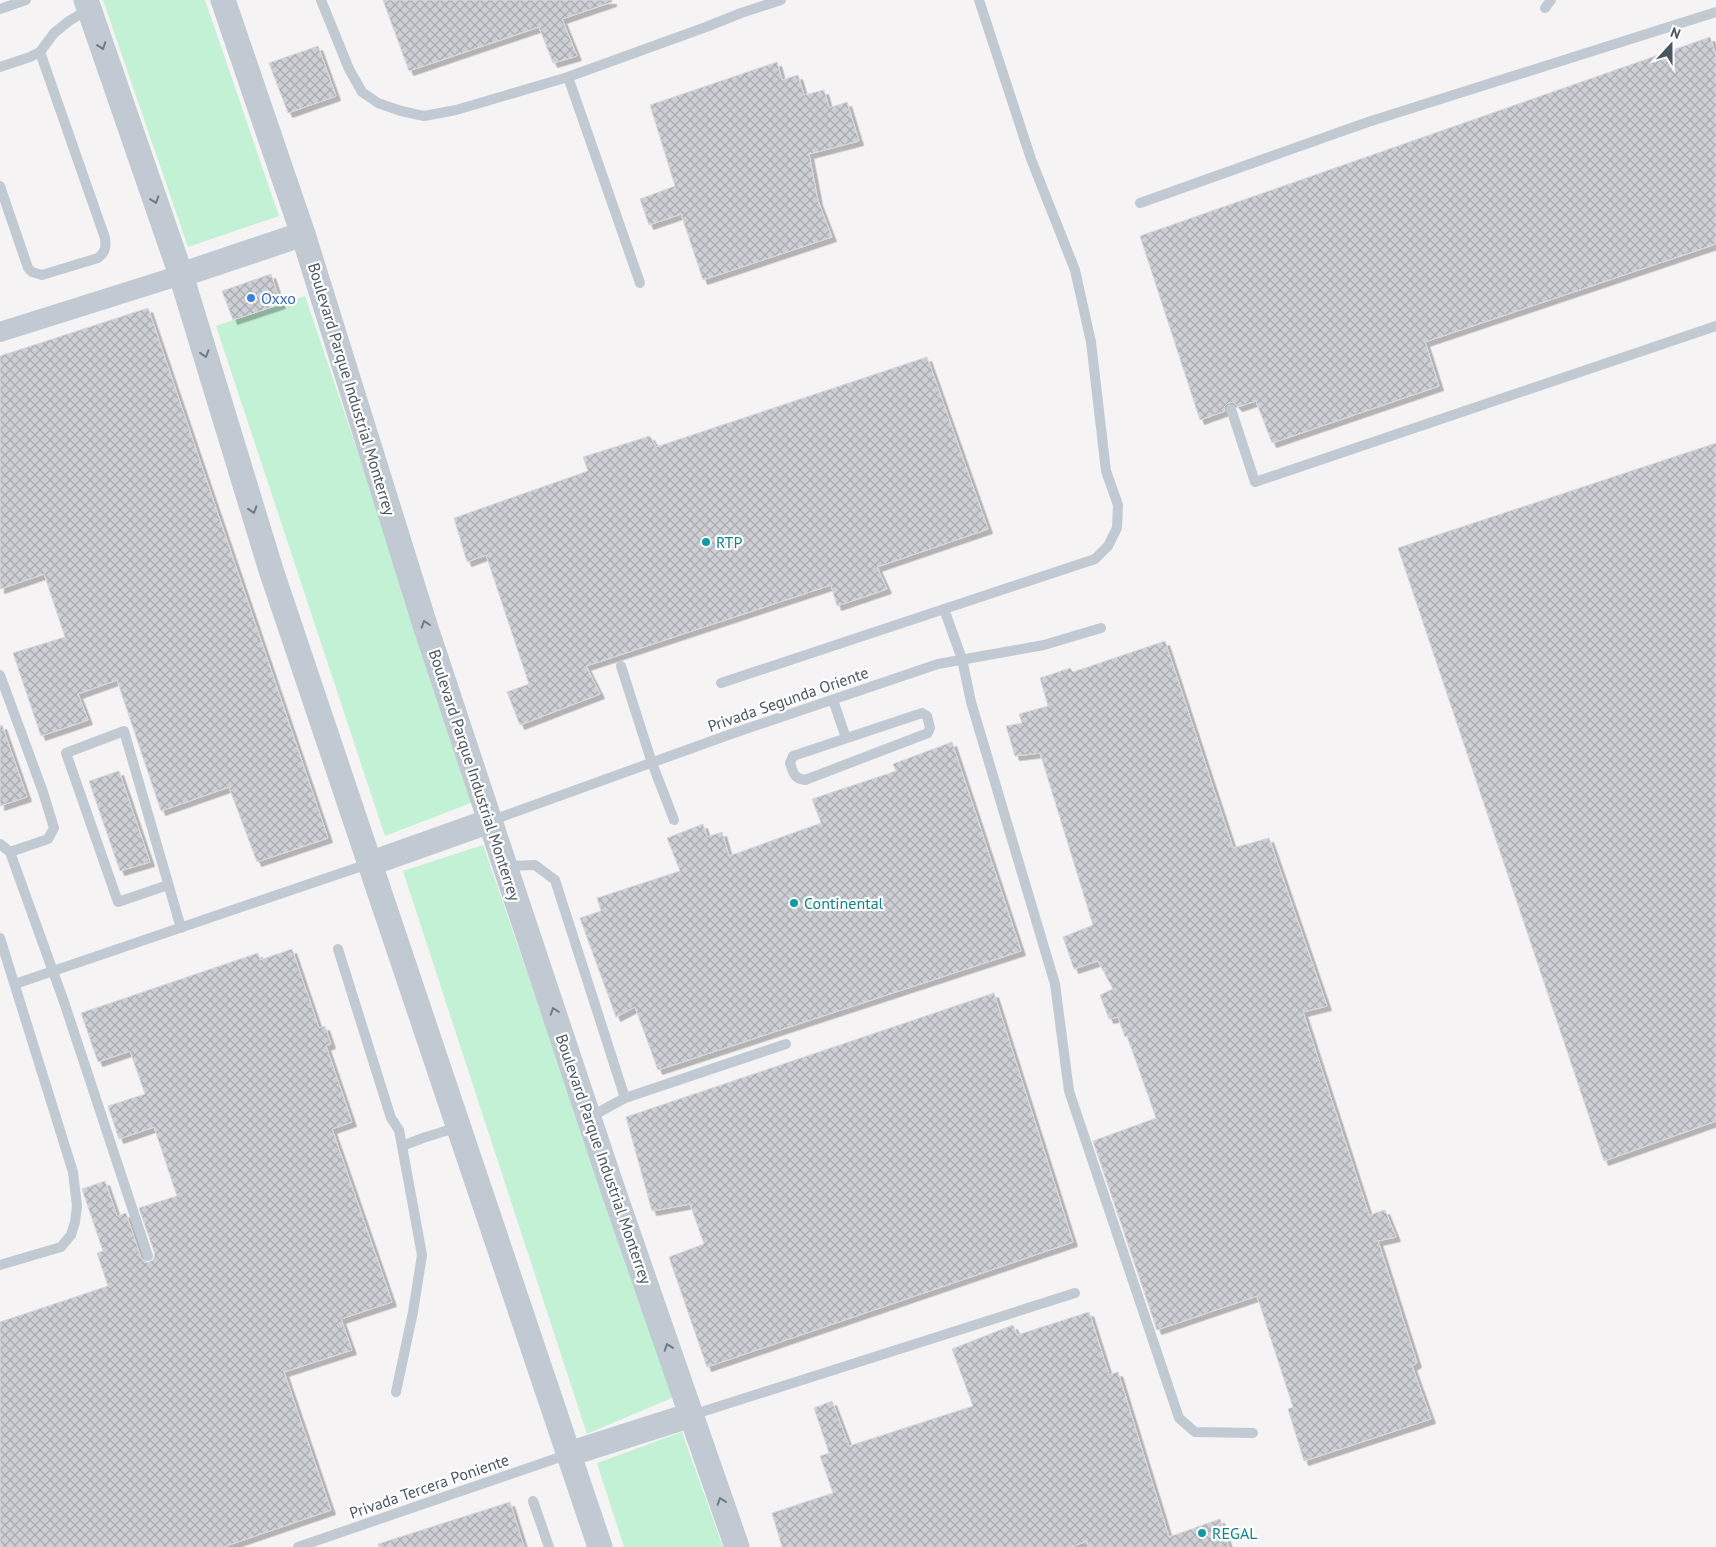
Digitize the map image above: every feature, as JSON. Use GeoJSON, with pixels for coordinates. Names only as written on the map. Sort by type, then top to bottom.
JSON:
{"type":"FeatureCollection","features":[{"type":"Feature","properties":{"kind":"street","name":"Boulevard Parque Industrial Monterrey"},"geometry":{"type":"LineString","coordinates":[[223,0],[303,234],[425,625],[490,821],[589,1117],[737,1547]]}},
{"type":"Feature","properties":{"kind":"street"},"geometry":{"type":"LineString","coordinates":[[88,4],[181,275],[271,570],[600,1547]]}},
{"type":"Feature","properties":{"kind":"street"},"geometry":{"type":"LineString","coordinates":[[0,332],[303,234]]}},
{"type":"Feature","properties":{"kind":"street"},"geometry":{"type":"LineString","coordinates":[[369,864],[490,821]]}},
{"type":"Feature","properties":{"kind":"street"},"geometry":{"type":"LineString","coordinates":[[569,1454],[691,1415]]}},
{"type":"Feature","properties":{"kind":"lane"},"geometry":{"type":"LineString","coordinates":[[0,9],[26,0]]}},
{"type":"Feature","properties":{"kind":"lane"},"geometry":{"type":"LineString","coordinates":[[321,0],[349,69],[362,92],[378,102],[402,111],[424,116],[456,110],[568,77],[781,0]]}},
{"type":"Feature","properties":{"kind":"lane"},"geometry":{"type":"LineString","coordinates":[[721,683],[1095,559],[1108,546],[1117,528],[1118,504],[1106,471],[1091,342],[1075,270],[1031,159],[979,0]]}},
{"type":"Feature","properties":{"kind":"lane"},"geometry":{"type":"LineString","coordinates":[[0,67],[40,52],[62,27],[88,4]]}},
{"type":"Feature","properties":{"kind":"lane"},"geometry":{"type":"LineString","coordinates":[[1140,203],[1368,122],[1716,12]]}},
{"type":"Feature","properties":{"kind":"lane"},"geometry":{"type":"LineString","coordinates":[[0,186],[28,268],[32,272],[42,275],[98,258],[103,254],[106,247],[105,238],[40,52]]}},
{"type":"Feature","properties":{"kind":"lane"},"geometry":{"type":"LineString","coordinates":[[568,77],[640,283]]}},
{"type":"Feature","properties":{"kind":"lane"},"geometry":{"type":"LineString","coordinates":[[1231,409],[1255,482],[1716,326]]}},
{"type":"Feature","properties":{"kind":"lane"},"geometry":{"type":"LineString","coordinates":[[944,609],[962,659],[971,702],[1056,984],[1069,1092],[1179,1418],[1195,1432],[1253,1433]]}},
{"type":"Feature","properties":{"kind":"lane","name":"Privada Segunda Oriente"},"geometry":{"type":"LineString","coordinates":[[490,821],[731,734],[938,664],[1044,645],[1101,628]]}},
{"type":"Feature","properties":{"kind":"lane"},"geometry":{"type":"LineString","coordinates":[[621,666],[652,763],[674,820]]}},
{"type":"Feature","properties":{"kind":"lane"},"geometry":{"type":"LineString","coordinates":[[0,675],[43,792],[54,828],[48,839],[10,852]]}},
{"type":"Feature","properties":{"kind":"lane"},"geometry":{"type":"LineString","coordinates":[[832,700],[846,738]]}},
{"type":"Feature","properties":{"kind":"lane"},"geometry":{"type":"LineString","coordinates":[[922,713],[927,716],[930,728],[928,733],[805,780],[795,776],[790,762],[793,756],[846,738],[922,713]]}},
{"type":"Feature","properties":{"kind":"lane"},"geometry":{"type":"LineString","coordinates":[[168,885],[118,902],[66,753],[124,731],[181,928]]}},
{"type":"Feature","properties":{"kind":"lane"},"geometry":{"type":"LineString","coordinates":[[0,844],[10,852],[148,1256]]}},
{"type":"Feature","properties":{"kind":"lane"},"geometry":{"type":"LineString","coordinates":[[15,984],[369,864]]}},
{"type":"Feature","properties":{"kind":"lane"},"geometry":{"type":"LineString","coordinates":[[505,866],[535,865],[554,880],[625,1098]]}},
{"type":"Feature","properties":{"kind":"lane"},"geometry":{"type":"LineString","coordinates":[[0,938],[73,1172],[77,1206],[71,1235],[61,1247],[0,1265]]}},
{"type":"Feature","properties":{"kind":"lane"},"geometry":{"type":"LineString","coordinates":[[338,949],[391,1118],[399,1130],[422,1255],[413,1312],[396,1392]]}},
{"type":"Feature","properties":{"kind":"lane"},"geometry":{"type":"LineString","coordinates":[[589,1117],[625,1098],[786,1044]]}},
{"type":"Feature","properties":{"kind":"lane"},"geometry":{"type":"LineString","coordinates":[[402,1146],[458,1127]]}},
{"type":"Feature","properties":{"kind":"lane"},"geometry":{"type":"LineString","coordinates":[[691,1415],[1075,1293]]}},
{"type":"Feature","properties":{"kind":"lane","name":"Privada Tercera Poniente"},"geometry":{"type":"LineString","coordinates":[[298,1547],[569,1454]]}},
{"type":"Feature","properties":{"kind":"lane"},"geometry":{"type":"LineString","coordinates":[[533,1500],[549,1547]]}},
{"type":"Feature","properties":{"kind":"green space"},"geometry":{"type":"Polygon","coordinates":[[[103,0],[205,0],[279,216],[188,247],[103,0]]]}},
{"type":"Feature","properties":{"kind":"green space"},"geometry":{"type":"Polygon","coordinates":[[[305,296],[476,801],[385,836],[216,326],[305,296]]]}},
{"type":"Feature","properties":{"kind":"green space"},"geometry":{"type":"Polygon","coordinates":[[[483,845],[674,1397],[587,1434],[403,871],[483,845]]]}},
{"type":"Feature","properties":{"kind":"green space"},"geometry":{"type":"Polygon","coordinates":[[[682,1432],[723,1547],[624,1547],[597,1463],[682,1432]]]}},
{"type":"Feature","properties":{"kind":"building"},"geometry":{"type":"Polygon","coordinates":[[[383,0],[612,0],[612,2],[562,19],[577,56],[553,63],[539,27],[409,71],[383,0]]]}},
{"type":"Feature","properties":{"kind":"building"},"geometry":{"type":"Polygon","coordinates":[[[1710,37],[1716,56],[1716,244],[1425,342],[1439,386],[1272,443],[1256,401],[1238,407],[1233,402],[1228,403],[1224,407],[1225,411],[1200,420],[1140,236],[1710,37]]]}},
{"type":"Feature","properties":{"kind":"building"},"geometry":{"type":"Polygon","coordinates":[[[318,46],[336,96],[288,113],[269,63],[318,46]]]}},
{"type":"Feature","properties":{"kind":"building"},"geometry":{"type":"Polygon","coordinates":[[[777,62],[782,80],[798,75],[804,95],[824,90],[829,108],[847,102],[859,141],[809,154],[818,201],[832,237],[703,280],[681,214],[649,225],[640,199],[675,186],[650,105],[777,62]]]}},
{"type":"Feature","properties":{"kind":"building","name":"Oxxo"},"geometry":{"type":"Polygon","coordinates":[[[271,274],[281,304],[233,320],[222,291],[271,274]]]}},
{"type":"Feature","properties":{"kind":"building"},"geometry":{"type":"Polygon","coordinates":[[[148,308],[328,838],[257,862],[229,787],[161,811],[117,680],[78,694],[88,720],[41,736],[13,653],[65,637],[44,574],[0,589],[0,356],[148,308]]]}},
{"type":"Feature","properties":{"kind":"building","name":"RTP"},"geometry":{"type":"Polygon","coordinates":[[[927,357],[988,529],[877,567],[887,589],[837,606],[831,585],[586,666],[600,694],[520,725],[507,692],[529,684],[486,555],[467,562],[454,518],[588,471],[583,457],[650,436],[656,447],[927,357]]]}},
{"type":"Feature","properties":{"kind":"building"},"geometry":{"type":"Polygon","coordinates":[[[1716,443],[1716,1121],[1604,1161],[1398,548],[1716,443]]]}},
{"type":"Feature","properties":{"kind":"building"},"geometry":{"type":"Polygon","coordinates":[[[1165,641],[1233,848],[1269,838],[1327,1006],[1303,1012],[1369,1215],[1385,1210],[1396,1237],[1378,1241],[1417,1363],[1412,1366],[1431,1419],[1304,1461],[1288,1409],[1293,1407],[1257,1296],[1157,1330],[1093,1141],[1156,1118],[1127,1036],[1125,1037],[1118,1017],[1109,1019],[1100,995],[1113,989],[1098,961],[1074,969],[1063,937],[1093,925],[1040,753],[1015,756],[1006,726],[1022,723],[1019,714],[1048,706],[1040,678],[1070,668],[1073,672],[1165,641]]]}},
{"type":"Feature","properties":{"kind":"building"},"geometry":{"type":"Polygon","coordinates":[[[2,725],[27,797],[0,806],[0,726],[2,725]]]}},
{"type":"Feature","properties":{"kind":"building","name":"Continental"},"geometry":{"type":"Polygon","coordinates":[[[952,742],[1021,951],[658,1070],[635,1007],[616,1017],[580,918],[601,911],[597,898],[680,871],[667,838],[703,824],[707,837],[722,832],[729,856],[821,823],[812,799],[896,771],[893,764],[952,742]]]}},
{"type":"Feature","properties":{"kind":"building"},"geometry":{"type":"Polygon","coordinates":[[[119,771],[150,862],[120,871],[89,781],[119,771]]]}},
{"type":"Feature","properties":{"kind":"building"},"geometry":{"type":"Polygon","coordinates":[[[292,949],[319,1028],[325,1026],[331,1044],[326,1046],[352,1122],[332,1129],[392,1302],[341,1319],[352,1350],[284,1372],[331,1510],[223,1547],[0,1547],[0,1322],[108,1286],[97,1253],[103,1251],[82,1189],[105,1181],[117,1216],[126,1213],[141,1258],[147,1263],[153,1260],[155,1254],[139,1208],[177,1196],[154,1127],[119,1139],[108,1106],[145,1094],[130,1051],[98,1062],[81,1013],[258,953],[260,960],[292,949]]]}},
{"type":"Feature","properties":{"kind":"building"},"geometry":{"type":"Polygon","coordinates":[[[994,993],[1073,1242],[707,1367],[669,1257],[704,1244],[690,1204],[652,1211],[626,1117],[994,993]]]}},
{"type":"Feature","properties":{"kind":"building"},"geometry":{"type":"Polygon","coordinates":[[[1089,1312],[1109,1375],[1118,1372],[1169,1537],[1220,1519],[1229,1547],[1088,1547],[1087,1541],[1071,1547],[782,1547],[772,1513],[833,1493],[820,1456],[829,1453],[814,1408],[832,1401],[849,1446],[973,1406],[952,1349],[1013,1325],[1017,1335],[1089,1312]]]}},
{"type":"Feature","properties":{"kind":"building"},"geometry":{"type":"Polygon","coordinates":[[[510,1502],[524,1547],[379,1547],[378,1544],[510,1502]]]}},
{"type":"Feature","properties":{"kind":"place","name":"Oxxo"},"geometry":{"type":"Point","coordinates":[251,298]}},
{"type":"Feature","properties":{"kind":"place","name":"RTP"},"geometry":{"type":"Point","coordinates":[706,542]}},
{"type":"Feature","properties":{"kind":"place","name":"Continental"},"geometry":{"type":"Point","coordinates":[794,903]}},
{"type":"Feature","properties":{"kind":"place","name":"REGAL"},"geometry":{"type":"Point","coordinates":[1202,1533]}}]}
